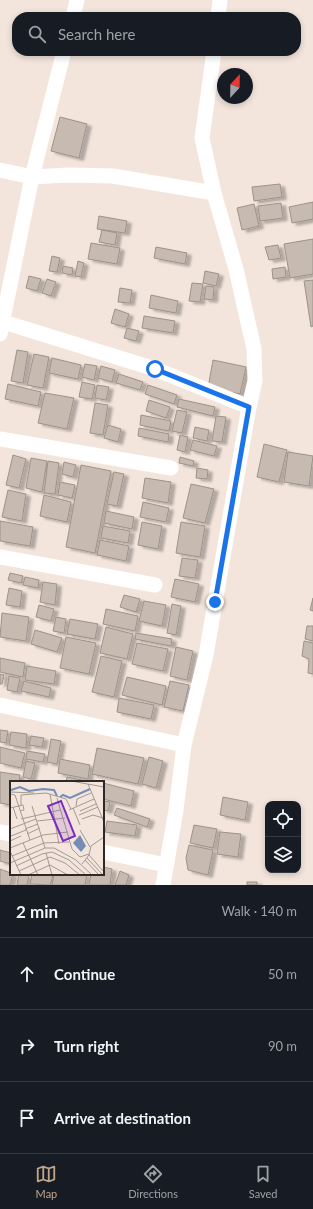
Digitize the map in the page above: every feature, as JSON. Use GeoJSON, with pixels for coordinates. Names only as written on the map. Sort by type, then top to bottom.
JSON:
{"type":"FeatureCollection","features":[{"type":"Feature","properties":{"kind":"street"},"geometry":{"type":"LineString","coordinates":[[73,12],[77,0]]}},
{"type":"Feature","properties":{"kind":"street"},"geometry":{"type":"LineString","coordinates":[[219,12],[220,0]]}},
{"type":"Feature","properties":{"kind":"street"},"geometry":{"type":"LineString","coordinates":[[63,56],[32,177],[1,326],[155,369],[249,407]]}},
{"type":"Feature","properties":{"kind":"street"},"geometry":{"type":"LineString","coordinates":[[163,885],[176,810],[184,745],[206,655],[249,407],[255,381],[254,349],[236,269],[214,193],[202,138],[213,56]]}},
{"type":"Feature","properties":{"kind":"street"},"geometry":{"type":"LineString","coordinates":[[0,170],[32,177],[68,175],[113,176],[214,193]]}},
{"type":"Feature","properties":{"kind":"street"},"geometry":{"type":"LineString","coordinates":[[0,438],[171,468]]}},
{"type":"Feature","properties":{"kind":"street"},"geometry":{"type":"LineString","coordinates":[[0,557],[155,585]]}},
{"type":"Feature","properties":{"kind":"street"},"geometry":{"type":"LineString","coordinates":[[0,705],[184,745]]}},
{"type":"Feature","properties":{"kind":"street"},"geometry":{"type":"LineString","coordinates":[[0,832],[10,834]]}},
{"type":"Feature","properties":{"kind":"street"},"geometry":{"type":"LineString","coordinates":[[104,852],[166,865]]}},
{"type":"Feature","properties":{"kind":"building"},"geometry":{"type":"Polygon","coordinates":[[[60,117],[87,124],[79,158],[51,151],[60,117]]]}},
{"type":"Feature","properties":{"kind":"building"},"geometry":{"type":"Polygon","coordinates":[[[280,184],[282,197],[254,201],[252,187],[280,184]]]}},
{"type":"Feature","properties":{"kind":"building"},"geometry":{"type":"Polygon","coordinates":[[[313,202],[313,219],[292,223],[289,207],[313,202]]]}},
{"type":"Feature","properties":{"kind":"building"},"geometry":{"type":"Polygon","coordinates":[[[281,203],[283,218],[260,221],[258,206],[281,203]]]}},
{"type":"Feature","properties":{"kind":"building"},"geometry":{"type":"Polygon","coordinates":[[[254,204],[259,226],[242,230],[237,208],[254,204]]]}},
{"type":"Feature","properties":{"kind":"building"},"geometry":{"type":"Polygon","coordinates":[[[99,216],[127,221],[125,233],[97,229],[99,216]]]}},
{"type":"Feature","properties":{"kind":"building"},"geometry":{"type":"Polygon","coordinates":[[[102,230],[117,233],[115,245],[99,242],[102,230]]]}},
{"type":"Feature","properties":{"kind":"building"},"geometry":{"type":"Polygon","coordinates":[[[313,239],[313,274],[290,278],[284,244],[313,239]]]}},
{"type":"Feature","properties":{"kind":"building"},"geometry":{"type":"Polygon","coordinates":[[[91,243],[120,248],[117,264],[88,259],[91,243]]]}},
{"type":"Feature","properties":{"kind":"building"},"geometry":{"type":"Polygon","coordinates":[[[278,245],[281,258],[269,260],[265,247],[278,245]]]}},
{"type":"Feature","properties":{"kind":"building"},"geometry":{"type":"Polygon","coordinates":[[[156,247],[187,253],[185,264],[154,258],[156,247]]]}},
{"type":"Feature","properties":{"kind":"building"},"geometry":{"type":"Polygon","coordinates":[[[52,256],[60,258],[57,272],[49,271],[52,256]]]}},
{"type":"Feature","properties":{"kind":"building"},"geometry":{"type":"Polygon","coordinates":[[[78,261],[84,263],[81,277],[75,276],[78,261]]]}},
{"type":"Feature","properties":{"kind":"building"},"geometry":{"type":"Polygon","coordinates":[[[63,266],[73,268],[72,275],[62,273],[63,266]]]}},
{"type":"Feature","properties":{"kind":"building"},"geometry":{"type":"Polygon","coordinates":[[[285,267],[286,277],[273,279],[272,269],[285,267]]]}},
{"type":"Feature","properties":{"kind":"building"},"geometry":{"type":"Polygon","coordinates":[[[205,271],[219,274],[216,286],[203,283],[205,271]]]}},
{"type":"Feature","properties":{"kind":"building"},"geometry":{"type":"Polygon","coordinates":[[[29,276],[41,279],[37,291],[26,288],[29,276]]]}},
{"type":"Feature","properties":{"kind":"building"},"geometry":{"type":"Polygon","coordinates":[[[47,279],[56,282],[51,296],[42,293],[47,279]]]}},
{"type":"Feature","properties":{"kind":"building"},"geometry":{"type":"Polygon","coordinates":[[[313,280],[313,326],[311,327],[304,281],[313,280]]]}},
{"type":"Feature","properties":{"kind":"building"},"geometry":{"type":"Polygon","coordinates":[[[192,283],[203,284],[200,302],[189,301],[192,283]]]}},
{"type":"Feature","properties":{"kind":"building"},"geometry":{"type":"Polygon","coordinates":[[[206,286],[214,287],[213,300],[204,299],[206,286]]]}},
{"type":"Feature","properties":{"kind":"building"},"geometry":{"type":"Polygon","coordinates":[[[120,288],[132,290],[130,303],[118,302],[120,288]]]}},
{"type":"Feature","properties":{"kind":"building"},"geometry":{"type":"Polygon","coordinates":[[[151,295],[178,301],[176,313],[149,308],[151,295]]]}},
{"type":"Feature","properties":{"kind":"building"},"geometry":{"type":"Polygon","coordinates":[[[115,309],[129,314],[125,327],[111,323],[115,309]]]}},
{"type":"Feature","properties":{"kind":"building"},"geometry":{"type":"Polygon","coordinates":[[[144,316],[175,321],[173,333],[142,328],[144,316]]]}},
{"type":"Feature","properties":{"kind":"building"},"geometry":{"type":"Polygon","coordinates":[[[127,328],[139,331],[136,341],[124,338],[127,328]]]}},
{"type":"Feature","properties":{"kind":"building"},"geometry":{"type":"Polygon","coordinates":[[[17,350],[28,352],[23,383],[11,381],[17,350]]]}},
{"type":"Feature","properties":{"kind":"building"},"geometry":{"type":"Polygon","coordinates":[[[34,354],[49,357],[43,388],[27,385],[34,354]]]}},
{"type":"Feature","properties":{"kind":"building"},"geometry":{"type":"Polygon","coordinates":[[[52,358],[81,365],[78,379],[49,373],[52,358]]]}},
{"type":"Feature","properties":{"kind":"building"},"geometry":{"type":"Polygon","coordinates":[[[213,360],[246,367],[240,394],[208,388],[213,360]]]}},
{"type":"Feature","properties":{"kind":"building"},"geometry":{"type":"Polygon","coordinates":[[[85,364],[97,366],[94,380],[82,377],[85,364]]]}},
{"type":"Feature","properties":{"kind":"building"},"geometry":{"type":"Polygon","coordinates":[[[101,366],[115,370],[112,382],[98,378],[101,366]]]}},
{"type":"Feature","properties":{"kind":"building"},"geometry":{"type":"Polygon","coordinates":[[[119,374],[143,382],[140,390],[116,383],[119,374]]]}},
{"type":"Feature","properties":{"kind":"building"},"geometry":{"type":"Polygon","coordinates":[[[82,382],[95,385],[92,399],[79,397],[82,382]]]}},
{"type":"Feature","properties":{"kind":"building"},"geometry":{"type":"Polygon","coordinates":[[[8,384],[41,392],[38,406],[5,399],[8,384]]]}},
{"type":"Feature","properties":{"kind":"building"},"geometry":{"type":"Polygon","coordinates":[[[97,385],[109,387],[106,400],[95,398],[97,385]]]}},
{"type":"Feature","properties":{"kind":"building"},"geometry":{"type":"Polygon","coordinates":[[[148,385],[177,395],[174,404],[145,394],[148,385]]]}},
{"type":"Feature","properties":{"kind":"building"},"geometry":{"type":"Polygon","coordinates":[[[45,393],[74,398],[67,429],[38,423],[45,393]]]}},
{"type":"Feature","properties":{"kind":"building"},"geometry":{"type":"Polygon","coordinates":[[[179,399],[215,407],[213,416],[177,407],[179,399]]]}},
{"type":"Feature","properties":{"kind":"building"},"geometry":{"type":"Polygon","coordinates":[[[149,400],[170,407],[166,418],[146,411],[149,400]]]}},
{"type":"Feature","properties":{"kind":"building"},"geometry":{"type":"Polygon","coordinates":[[[95,403],[108,405],[103,435],[90,433],[95,403]]]}},
{"type":"Feature","properties":{"kind":"building"},"geometry":{"type":"Polygon","coordinates":[[[177,410],[187,412],[182,433],[172,431],[177,410]]]}},
{"type":"Feature","properties":{"kind":"building"},"geometry":{"type":"Polygon","coordinates":[[[141,415],[171,421],[169,431],[140,425],[141,415]]]}},
{"type":"Feature","properties":{"kind":"building"},"geometry":{"type":"Polygon","coordinates":[[[216,416],[226,417],[222,442],[212,441],[216,416]]]}},
{"type":"Feature","properties":{"kind":"building"},"geometry":{"type":"Polygon","coordinates":[[[108,425],[121,429],[118,442],[104,438],[108,425]]]}},
{"type":"Feature","properties":{"kind":"building"},"geometry":{"type":"Polygon","coordinates":[[[195,427],[209,430],[207,441],[193,438],[195,427]]]}},
{"type":"Feature","properties":{"kind":"building"},"geometry":{"type":"Polygon","coordinates":[[[139,428],[169,434],[168,442],[138,436],[139,428]]]}},
{"type":"Feature","properties":{"kind":"building"},"geometry":{"type":"Polygon","coordinates":[[[180,435],[188,437],[185,452],[177,450],[180,435]]]}},
{"type":"Feature","properties":{"kind":"building"},"geometry":{"type":"Polygon","coordinates":[[[193,440],[217,446],[214,456],[190,450],[193,440]]]}},
{"type":"Feature","properties":{"kind":"building"},"geometry":{"type":"Polygon","coordinates":[[[264,444],[287,450],[279,482],[257,477],[264,444]]]}},
{"type":"Feature","properties":{"kind":"building"},"geometry":{"type":"Polygon","coordinates":[[[288,452],[313,456],[309,486],[284,482],[288,452]]]}},
{"type":"Feature","properties":{"kind":"building"},"geometry":{"type":"Polygon","coordinates":[[[13,455],[26,459],[19,488],[6,485],[13,455]]]}},
{"type":"Feature","properties":{"kind":"building"},"geometry":{"type":"Polygon","coordinates":[[[180,457],[194,461],[193,466],[179,463],[180,457]]]}},
{"type":"Feature","properties":{"kind":"building"},"geometry":{"type":"Polygon","coordinates":[[[31,458],[47,461],[42,492],[26,488],[31,458]]]}},
{"type":"Feature","properties":{"kind":"building"},"geometry":{"type":"Polygon","coordinates":[[[48,461],[59,463],[55,494],[44,493],[48,461]]]}},
{"type":"Feature","properties":{"kind":"building"},"geometry":{"type":"Polygon","coordinates":[[[64,462],[76,465],[73,477],[62,474],[64,462]]]}},
{"type":"Feature","properties":{"kind":"building"},"geometry":{"type":"Polygon","coordinates":[[[81,465],[111,471],[95,553],[66,547],[81,465]]]}},
{"type":"Feature","properties":{"kind":"building"},"geometry":{"type":"Polygon","coordinates":[[[197,468],[208,470],[207,479],[196,478],[197,468]]]}},
{"type":"Feature","properties":{"kind":"building"},"geometry":{"type":"Polygon","coordinates":[[[114,472],[124,474],[117,506],[107,504],[114,472]]]}},
{"type":"Feature","properties":{"kind":"building"},"geometry":{"type":"Polygon","coordinates":[[[145,478],[171,482],[168,503],[142,498],[145,478]]]}},
{"type":"Feature","properties":{"kind":"building"},"geometry":{"type":"Polygon","coordinates":[[[60,482],[75,485],[72,498],[58,495],[60,482]]]}},
{"type":"Feature","properties":{"kind":"building"},"geometry":{"type":"Polygon","coordinates":[[[191,484],[214,489],[205,523],[183,518],[191,484]]]}},
{"type":"Feature","properties":{"kind":"building"},"geometry":{"type":"Polygon","coordinates":[[[8,490],[26,494],[22,521],[2,517],[8,490]]]}},
{"type":"Feature","properties":{"kind":"building"},"geometry":{"type":"Polygon","coordinates":[[[44,495],[71,502],[67,522],[40,516],[44,495]]]}},
{"type":"Feature","properties":{"kind":"building"},"geometry":{"type":"Polygon","coordinates":[[[143,502],[169,508],[166,522],[140,517],[143,502]]]}},
{"type":"Feature","properties":{"kind":"building"},"geometry":{"type":"Polygon","coordinates":[[[106,511],[134,517],[132,529],[104,523],[106,511]]]}},
{"type":"Feature","properties":{"kind":"building"},"geometry":{"type":"Polygon","coordinates":[[[0,521],[33,527],[30,546],[0,541],[0,521]]]}},
{"type":"Feature","properties":{"kind":"building"},"geometry":{"type":"Polygon","coordinates":[[[142,522],[162,526],[158,549],[138,545],[142,522]]]}},
{"type":"Feature","properties":{"kind":"building"},"geometry":{"type":"Polygon","coordinates":[[[181,522],[205,526],[200,557],[176,553],[181,522]]]}},
{"type":"Feature","properties":{"kind":"building"},"geometry":{"type":"Polygon","coordinates":[[[103,526],[130,531],[128,543],[101,538],[103,526]]]}},
{"type":"Feature","properties":{"kind":"building"},"geometry":{"type":"Polygon","coordinates":[[[100,540],[129,546],[126,561],[97,555],[100,540]]]}},
{"type":"Feature","properties":{"kind":"building"},"geometry":{"type":"Polygon","coordinates":[[[182,558],[198,560],[195,578],[179,576],[182,558]]]}},
{"type":"Feature","properties":{"kind":"building"},"geometry":{"type":"Polygon","coordinates":[[[10,573],[23,576],[21,583],[8,580],[10,573]]]}},
{"type":"Feature","properties":{"kind":"building"},"geometry":{"type":"Polygon","coordinates":[[[25,577],[39,580],[38,588],[23,585],[25,577]]]}},
{"type":"Feature","properties":{"kind":"building"},"geometry":{"type":"Polygon","coordinates":[[[175,579],[199,584],[195,602],[171,597],[175,579]]]}},
{"type":"Feature","properties":{"kind":"building"},"geometry":{"type":"Polygon","coordinates":[[[43,582],[57,584],[55,605],[40,602],[43,582]]]}},
{"type":"Feature","properties":{"kind":"building"},"geometry":{"type":"Polygon","coordinates":[[[9,588],[22,591],[20,607],[6,605],[9,588]]]}},
{"type":"Feature","properties":{"kind":"building"},"geometry":{"type":"Polygon","coordinates":[[[124,595],[140,599],[136,612],[120,607],[124,595]]]}},
{"type":"Feature","properties":{"kind":"building"},"geometry":{"type":"Polygon","coordinates":[[[313,598],[313,611],[310,610],[313,598]]]}},
{"type":"Feature","properties":{"kind":"building"},"geometry":{"type":"Polygon","coordinates":[[[144,601],[166,605],[162,626],[139,621],[144,601]]]}},
{"type":"Feature","properties":{"kind":"building"},"geometry":{"type":"Polygon","coordinates":[[[172,604],[181,606],[176,635],[167,633],[172,604]]]}},
{"type":"Feature","properties":{"kind":"building"},"geometry":{"type":"Polygon","coordinates":[[[39,605],[54,609],[51,621],[36,617],[39,605]]]}},
{"type":"Feature","properties":{"kind":"building"},"geometry":{"type":"Polygon","coordinates":[[[106,609],[138,616],[135,631],[103,624],[106,609]]]}},
{"type":"Feature","properties":{"kind":"building"},"geometry":{"type":"Polygon","coordinates":[[[2,613],[29,617],[26,641],[0,637],[2,613]]]}},
{"type":"Feature","properties":{"kind":"building"},"geometry":{"type":"Polygon","coordinates":[[[56,617],[66,619],[64,633],[53,631],[56,617]]]}},
{"type":"Feature","properties":{"kind":"building"},"geometry":{"type":"Polygon","coordinates":[[[70,619],[98,624],[95,639],[67,634],[70,619]]]}},
{"type":"Feature","properties":{"kind":"building"},"geometry":{"type":"Polygon","coordinates":[[[307,626],[313,626],[313,641],[305,639],[307,626]]]}},
{"type":"Feature","properties":{"kind":"building"},"geometry":{"type":"Polygon","coordinates":[[[106,627],[133,634],[127,659],[100,653],[106,627]]]}},
{"type":"Feature","properties":{"kind":"building"},"geometry":{"type":"Polygon","coordinates":[[[35,630],[62,638],[57,652],[31,644],[35,630]]]}},
{"type":"Feature","properties":{"kind":"building"},"geometry":{"type":"Polygon","coordinates":[[[136,633],[172,639],[171,646],[135,639],[136,633]]]}},
{"type":"Feature","properties":{"kind":"building"},"geometry":{"type":"Polygon","coordinates":[[[66,637],[96,643],[89,674],[60,668],[66,637]]]}},
{"type":"Feature","properties":{"kind":"building"},"geometry":{"type":"Polygon","coordinates":[[[304,641],[313,643],[313,674],[308,673],[309,659],[302,656],[304,641]]]}},
{"type":"Feature","properties":{"kind":"building"},"geometry":{"type":"Polygon","coordinates":[[[137,643],[168,649],[163,671],[132,664],[137,643]]]}},
{"type":"Feature","properties":{"kind":"building"},"geometry":{"type":"Polygon","coordinates":[[[176,647],[193,651],[187,680],[170,676],[176,647]]]}},
{"type":"Feature","properties":{"kind":"building"},"geometry":{"type":"Polygon","coordinates":[[[101,656],[122,661],[114,697],[92,692],[101,656]]]}},
{"type":"Feature","properties":{"kind":"building"},"geometry":{"type":"Polygon","coordinates":[[[0,658],[25,663],[23,677],[0,672],[0,658]]]}},
{"type":"Feature","properties":{"kind":"building"},"geometry":{"type":"Polygon","coordinates":[[[27,666],[56,671],[54,684],[25,680],[27,666]]]}},
{"type":"Feature","properties":{"kind":"building"},"geometry":{"type":"Polygon","coordinates":[[[0,674],[4,675],[2,684],[0,684],[0,674]]]}},
{"type":"Feature","properties":{"kind":"building"},"geometry":{"type":"Polygon","coordinates":[[[9,676],[20,678],[17,692],[7,690],[9,676]]]}},
{"type":"Feature","properties":{"kind":"building"},"geometry":{"type":"Polygon","coordinates":[[[127,677],[166,686],[162,705],[122,695],[127,677]]]}},
{"type":"Feature","properties":{"kind":"building"},"geometry":{"type":"Polygon","coordinates":[[[24,681],[51,688],[49,697],[21,691],[24,681]]]}},
{"type":"Feature","properties":{"kind":"building"},"geometry":{"type":"Polygon","coordinates":[[[170,681],[189,685],[183,711],[164,707],[170,681]]]}},
{"type":"Feature","properties":{"kind":"building"},"geometry":{"type":"Polygon","coordinates":[[[119,698],[154,705],[151,719],[117,712],[119,698]]]}},
{"type":"Feature","properties":{"kind":"building"},"geometry":{"type":"Polygon","coordinates":[[[0,730],[8,731],[6,743],[0,742],[0,730]]]}},
{"type":"Feature","properties":{"kind":"building"},"geometry":{"type":"Polygon","coordinates":[[[11,732],[27,734],[26,748],[9,745],[11,732]]]}},
{"type":"Feature","properties":{"kind":"building"},"geometry":{"type":"Polygon","coordinates":[[[31,736],[44,738],[42,747],[29,745],[31,736]]]}},
{"type":"Feature","properties":{"kind":"building"},"geometry":{"type":"Polygon","coordinates":[[[51,739],[61,741],[57,764],[47,762],[51,739]]]}},
{"type":"Feature","properties":{"kind":"building"},"geometry":{"type":"Polygon","coordinates":[[[0,747],[25,753],[21,768],[0,763],[0,747]]]}},
{"type":"Feature","properties":{"kind":"building"},"geometry":{"type":"Polygon","coordinates":[[[97,748],[144,758],[138,784],[92,774],[97,748]]]}},
{"type":"Feature","properties":{"kind":"building"},"geometry":{"type":"Polygon","coordinates":[[[27,751],[45,754],[43,762],[26,759],[27,751]]]}},
{"type":"Feature","properties":{"kind":"building"},"geometry":{"type":"Polygon","coordinates":[[[149,757],[163,761],[156,788],[142,784],[149,757]]]}},
{"type":"Feature","properties":{"kind":"building"},"geometry":{"type":"Polygon","coordinates":[[[60,759],[90,765],[88,779],[58,773],[60,759]]]}},
{"type":"Feature","properties":{"kind":"building"},"geometry":{"type":"Polygon","coordinates":[[[26,761],[35,763],[31,779],[23,777],[26,761]]]}},
{"type":"Feature","properties":{"kind":"building"},"geometry":{"type":"Polygon","coordinates":[[[0,772],[20,775],[19,781],[10,781],[10,805],[0,803],[0,772]]]}},
{"type":"Feature","properties":{"kind":"building"},"geometry":{"type":"Polygon","coordinates":[[[67,777],[87,781],[66,781],[67,777]]]}},
{"type":"Feature","properties":{"kind":"building"},"geometry":{"type":"Polygon","coordinates":[[[104,783],[134,791],[131,806],[104,799],[104,783]]]}},
{"type":"Feature","properties":{"kind":"building"},"geometry":{"type":"Polygon","coordinates":[[[223,797],[248,802],[245,820],[220,815],[223,797]]]}},
{"type":"Feature","properties":{"kind":"building"},"geometry":{"type":"Polygon","coordinates":[[[104,801],[110,802],[108,811],[104,810],[104,801]]]}},
{"type":"Feature","properties":{"kind":"building"},"geometry":{"type":"Polygon","coordinates":[[[117,808],[150,819],[147,827],[114,815],[117,808]]]}},
{"type":"Feature","properties":{"kind":"building"},"geometry":{"type":"Polygon","coordinates":[[[107,821],[137,825],[135,836],[105,832],[107,821]]]}},
{"type":"Feature","properties":{"kind":"building"},"geometry":{"type":"Polygon","coordinates":[[[194,825],[217,829],[213,848],[190,843],[194,825]]]}},
{"type":"Feature","properties":{"kind":"building"},"geometry":{"type":"Polygon","coordinates":[[[220,832],[241,834],[238,857],[217,854],[220,832]]]}},
{"type":"Feature","properties":{"kind":"building"},"geometry":{"type":"Polygon","coordinates":[[[189,845],[213,850],[208,875],[188,870],[186,858],[189,845]]]}},
{"type":"Feature","properties":{"kind":"building"},"geometry":{"type":"Polygon","coordinates":[[[0,850],[10,853],[10,864],[0,861],[0,850]]]}},
{"type":"Feature","properties":{"kind":"building"},"geometry":{"type":"Polygon","coordinates":[[[104,867],[112,869],[110,885],[89,885],[91,875],[104,875],[104,867]]]}},
{"type":"Feature","properties":{"kind":"building"},"geometry":{"type":"Polygon","coordinates":[[[0,869],[13,875],[10,885],[0,885],[0,869]]]}},
{"type":"Feature","properties":{"kind":"building"},"geometry":{"type":"Polygon","coordinates":[[[120,871],[129,875],[126,885],[115,885],[120,871]]]}},
{"type":"Feature","properties":{"kind":"building"},"geometry":{"type":"Polygon","coordinates":[[[19,875],[29,876],[27,885],[17,885],[19,875]]]}},
{"type":"Feature","properties":{"kind":"building"},"geometry":{"type":"Polygon","coordinates":[[[32,875],[53,876],[50,885],[30,884],[32,875]]]}},
{"type":"Feature","properties":{"kind":"building"},"geometry":{"type":"Polygon","coordinates":[[[54,875],[87,875],[85,885],[52,885],[54,875]]]}},
{"type":"Feature","properties":{"kind":"building"},"geometry":{"type":"Polygon","coordinates":[[[247,882],[257,882],[257,885],[247,885],[247,882]]]}},
{"type":"Feature","properties":{"kind":"route"},"geometry":{"type":"LineString","coordinates":[[155,369],[249,407],[215,602]]}}]}
